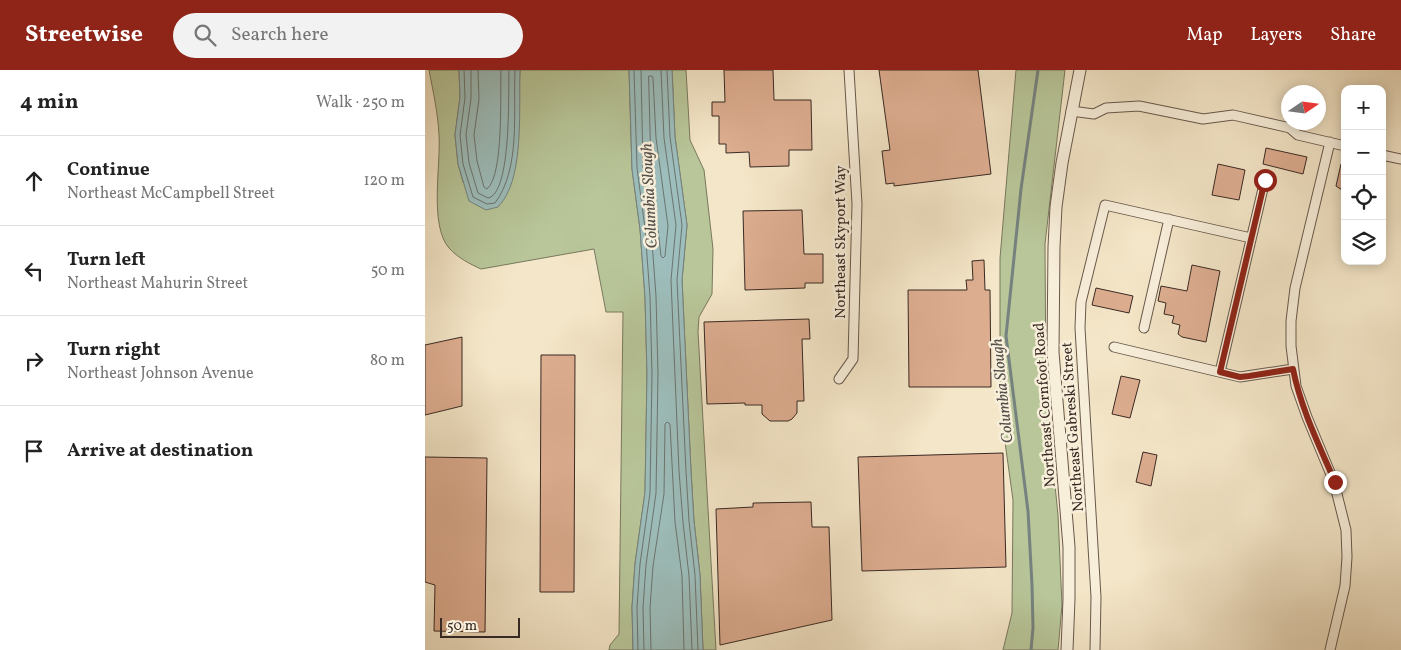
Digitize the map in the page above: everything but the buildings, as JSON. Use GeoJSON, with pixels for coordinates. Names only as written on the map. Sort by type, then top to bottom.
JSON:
{"type":"FeatureCollection","features":[{"type":"Feature","properties":{"kind":"street","name":"Northeast Skyport Way"},"geometry":{"type":"LineString","coordinates":[[839,379],[853,360],[857,204],[849,70]]}},
{"type":"Feature","properties":{"kind":"street","name":"Northeast Cornfoot Road"},"geometry":{"type":"LineString","coordinates":[[1067,650],[1069,547],[1054,371],[1053,326],[1056,207],[1071,111],[1080,70]]}},
{"type":"Feature","properties":{"kind":"street"},"geometry":{"type":"LineString","coordinates":[[1071,111],[1094,114],[1106,108],[1139,106],[1203,118],[1233,115],[1290,128],[1299,134],[1341,145]]}},
{"type":"Feature","properties":{"kind":"street"},"geometry":{"type":"LineString","coordinates":[[1330,142],[1292,308],[1291,346],[1296,386],[1335,482],[1346,530],[1345,586],[1330,650]]}},
{"type":"Feature","properties":{"kind":"street"},"geometry":{"type":"LineString","coordinates":[[1386,156],[1401,159]]}},
{"type":"Feature","properties":{"kind":"street"},"geometry":{"type":"LineString","coordinates":[[1220,372],[1265,180]]}},
{"type":"Feature","properties":{"kind":"street","name":"Northeast Gabreski Street"},"geometry":{"type":"LineString","coordinates":[[1095,650],[1096,597],[1080,328],[1081,302],[1105,205],[1169,219]]}},
{"type":"Feature","properties":{"kind":"street"},"geometry":{"type":"LineString","coordinates":[[1145,328],[1169,219],[1251,238]]}},
{"type":"Feature","properties":{"kind":"street"},"geometry":{"type":"LineString","coordinates":[[1114,347],[1240,377],[1293,369]]}},
{"type":"Feature","properties":{"kind":"green space"},"geometry":{"type":"Polygon","coordinates":[[[429,70],[459,70],[460,97],[455,135],[458,164],[463,182],[519,91],[520,70],[629,70],[632,169],[640,229],[645,297],[647,374],[645,492],[635,564],[632,607],[633,650],[609,650],[610,645],[619,634],[623,312],[606,312],[594,249],[481,269],[460,258],[449,248],[443,238],[439,225],[437,194],[439,135],[429,70]]]}},
{"type":"Feature","properties":{"kind":"green space"},"geometry":{"type":"Polygon","coordinates":[[[672,70],[686,70],[690,140],[704,170],[713,249],[712,294],[699,317],[698,332],[716,650],[703,650],[700,575],[691,471],[682,280],[687,225],[675,137],[672,70]]]}},
{"type":"Feature","properties":{"kind":"green space"},"geometry":{"type":"Polygon","coordinates":[[[1016,70],[1065,70],[1045,244],[1046,396],[1058,515],[1062,605],[1058,650],[1003,650],[1012,613],[1013,500],[1000,406],[1000,258],[1016,70]]]}},
{"type":"Feature","properties":{"kind":"water"},"geometry":{"type":"Polygon","coordinates":[[[459,70],[520,70],[519,134],[516,167],[506,196],[498,207],[486,210],[469,201],[458,164],[455,135],[460,97],[459,70]]]}},
{"type":"Feature","properties":{"kind":"water"},"geometry":{"type":"Polygon","coordinates":[[[629,70],[672,70],[675,137],[687,225],[682,280],[691,471],[700,575],[703,650],[633,650],[632,607],[635,564],[645,492],[647,374],[645,297],[640,229],[632,169],[629,70]]]}},
{"type":"Feature","properties":{"kind":"waterway","name":"Columbia Slough"},"geometry":{"type":"LineString","coordinates":[[1031,650],[1033,628],[1028,511],[1006,336],[1021,189],[1038,70]]}},
{"type":"Feature","properties":{"kind":"route"},"geometry":{"type":"LineString","coordinates":[[1265,180],[1220,372],[1240,377],[1293,369],[1296,386],[1307,417],[1335,482]]}}]}
